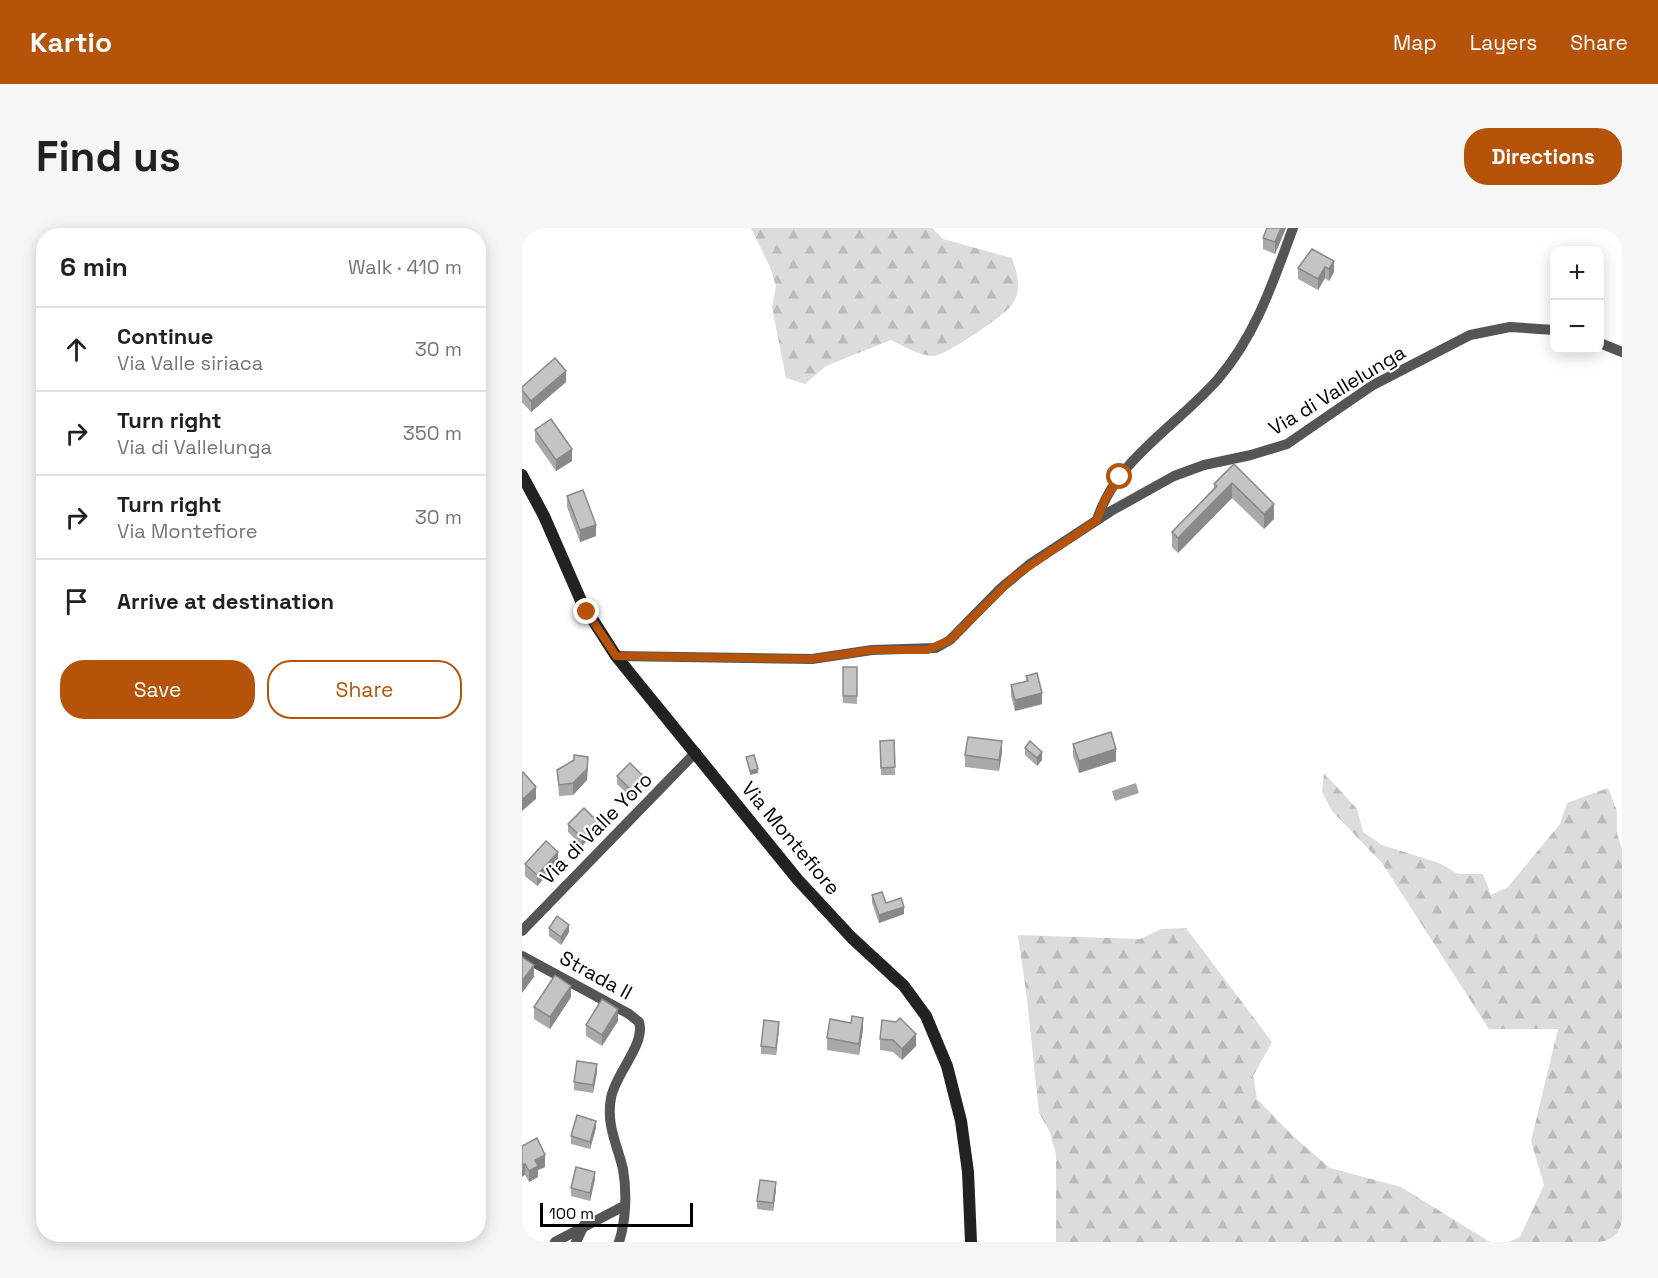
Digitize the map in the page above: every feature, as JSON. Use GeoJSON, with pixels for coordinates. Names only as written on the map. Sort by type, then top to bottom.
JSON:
{"type":"FeatureCollection","features":[{"type":"Feature","properties":{"kind":"main road","name":"Via Montefiore"},"geometry":{"type":"LineString","coordinates":[[522,475],[544,516],[582,603],[616,656],[798,880],[904,986],[926,1016],[947,1066],[961,1121],[968,1172],[971,1242]]}},
{"type":"Feature","properties":{"kind":"street"},"geometry":{"type":"LineString","coordinates":[[1097,520],[1106,496],[1127,468],[1193,405],[1234,360],[1257,322],[1293,228]]}},
{"type":"Feature","properties":{"kind":"street","name":"Via di Vallelunga"},"geometry":{"type":"LineString","coordinates":[[616,656],[812,659],[872,650],[936,648],[955,635],[1022,570],[1097,520],[1179,474],[1210,463],[1265,452],[1294,440],[1368,388],[1470,335],[1489,329],[1515,327],[1550,330]]}},
{"type":"Feature","properties":{"kind":"street"},"geometry":{"type":"LineString","coordinates":[[1604,345],[1622,352]]}},
{"type":"Feature","properties":{"kind":"street","name":"Via di Valle Yoro"},"geometry":{"type":"LineString","coordinates":[[522,931],[527,920],[696,752]]}},
{"type":"Feature","properties":{"kind":"street","name":"Strada II"},"geometry":{"type":"LineString","coordinates":[[522,956],[629,1014],[639,1023],[639,1040],[617,1080],[610,1102],[611,1132],[624,1175],[624,1206],[619,1242]]}},
{"type":"Feature","properties":{"kind":"street"},"geometry":{"type":"LineString","coordinates":[[555,1242],[624,1206]]}},
{"type":"Feature","properties":{"kind":"street"},"geometry":{"type":"LineString","coordinates":[[576,1242],[584,1225]]}},
{"type":"Feature","properties":{"kind":"green space"},"geometry":{"type":"Polygon","coordinates":[[[751,228],[932,228],[943,239],[1012,258],[1017,276],[1017,294],[1011,306],[997,318],[974,335],[940,354],[934,356],[923,354],[891,340],[826,366],[805,384],[786,378],[772,307],[776,286],[770,267],[751,228]]]}},
{"type":"Feature","properties":{"kind":"green space"},"geometry":{"type":"Polygon","coordinates":[[[1324,773],[1357,809],[1363,832],[1382,845],[1439,863],[1458,874],[1483,874],[1491,895],[1508,887],[1560,824],[1567,803],[1608,788],[1617,811],[1617,834],[1622,849],[1622,1242],[1508,1242],[1520,1237],[1544,1185],[1531,1141],[1558,1029],[1489,1029],[1382,863],[1332,811],[1322,792],[1324,773]]]}},
{"type":"Feature","properties":{"kind":"green space"},"geometry":{"type":"Polygon","coordinates":[[[1186,928],[1272,1042],[1253,1076],[1257,1099],[1294,1137],[1330,1168],[1401,1187],[1490,1242],[1056,1242],[1056,1155],[1050,1132],[1039,1113],[1018,935],[1140,939],[1161,929],[1186,928]]]}},
{"type":"Feature","properties":{"kind":"shaded area"},"geometry":{"type":"Polygon","coordinates":[[[1136,783],[1139,793],[1115,801],[1112,791],[1136,783]]]}},
{"type":"Feature","properties":{"kind":"building"},"geometry":{"type":"Polygon","coordinates":[[[1267,228],[1281,228],[1275,242],[1263,238],[1267,228]]]}},
{"type":"Feature","properties":{"kind":"building"},"geometry":{"type":"Polygon","coordinates":[[[1312,249],[1334,261],[1329,269],[1325,267],[1318,279],[1298,268],[1312,249]]]}},
{"type":"Feature","properties":{"kind":"building"},"geometry":{"type":"Polygon","coordinates":[[[555,358],[566,371],[531,401],[522,387],[555,358]]]}},
{"type":"Feature","properties":{"kind":"building"},"geometry":{"type":"Polygon","coordinates":[[[551,419],[572,449],[556,460],[535,430],[551,419]]]}},
{"type":"Feature","properties":{"kind":"building"},"geometry":{"type":"Polygon","coordinates":[[[1234,464],[1274,504],[1264,514],[1232,483],[1178,538],[1172,532],[1217,486],[1214,484],[1234,464]]]}},
{"type":"Feature","properties":{"kind":"building"},"geometry":{"type":"Polygon","coordinates":[[[583,490],[596,525],[580,530],[567,496],[583,490]]]}},
{"type":"Feature","properties":{"kind":"building"},"geometry":{"type":"Polygon","coordinates":[[[843,667],[857,667],[857,696],[843,696],[843,667]]]}},
{"type":"Feature","properties":{"kind":"building"},"geometry":{"type":"Polygon","coordinates":[[[1037,673],[1042,693],[1015,700],[1011,685],[1028,681],[1026,676],[1037,673]]]}},
{"type":"Feature","properties":{"kind":"building"},"geometry":{"type":"Polygon","coordinates":[[[1111,732],[1116,749],[1079,761],[1073,744],[1111,732]]]}},
{"type":"Feature","properties":{"kind":"building"},"geometry":{"type":"Polygon","coordinates":[[[968,737],[1002,741],[999,760],[965,755],[968,737]]]}},
{"type":"Feature","properties":{"kind":"building"},"geometry":{"type":"Polygon","coordinates":[[[894,740],[895,767],[881,768],[880,741],[894,740]]]}},
{"type":"Feature","properties":{"kind":"building"},"geometry":{"type":"Polygon","coordinates":[[[1030,741],[1042,752],[1037,758],[1025,748],[1030,741]]]}},
{"type":"Feature","properties":{"kind":"building"},"geometry":{"type":"Polygon","coordinates":[[[574,755],[588,757],[587,769],[573,783],[559,785],[557,770],[574,760],[574,755]]]}},
{"type":"Feature","properties":{"kind":"building"},"geometry":{"type":"Polygon","coordinates":[[[754,755],[758,769],[750,771],[746,757],[754,755]]]}},
{"type":"Feature","properties":{"kind":"building"},"geometry":{"type":"Polygon","coordinates":[[[630,763],[644,777],[631,790],[617,776],[630,763]]]}},
{"type":"Feature","properties":{"kind":"building"},"geometry":{"type":"Polygon","coordinates":[[[522,773],[536,787],[522,800],[522,773]]]}},
{"type":"Feature","properties":{"kind":"building"},"geometry":{"type":"Polygon","coordinates":[[[584,808],[598,822],[582,838],[568,824],[584,808]]]}},
{"type":"Feature","properties":{"kind":"building"},"geometry":{"type":"Polygon","coordinates":[[[546,841],[558,852],[537,875],[525,864],[546,841]]]}},
{"type":"Feature","properties":{"kind":"building"},"geometry":{"type":"Polygon","coordinates":[[[882,892],[886,903],[901,898],[904,907],[879,915],[872,895],[882,892]]]}},
{"type":"Feature","properties":{"kind":"building"},"geometry":{"type":"Polygon","coordinates":[[[557,916],[569,925],[561,937],[549,928],[557,916]]]}},
{"type":"Feature","properties":{"kind":"building"},"geometry":{"type":"Polygon","coordinates":[[[522,957],[534,965],[522,981],[522,957]]]}},
{"type":"Feature","properties":{"kind":"building"},"geometry":{"type":"Polygon","coordinates":[[[555,975],[571,986],[550,1017],[534,1007],[555,975]]]}},
{"type":"Feature","properties":{"kind":"building"},"geometry":{"type":"Polygon","coordinates":[[[602,999],[618,1009],[602,1035],[586,1025],[602,999]]]}},
{"type":"Feature","properties":{"kind":"building"},"geometry":{"type":"Polygon","coordinates":[[[852,1016],[863,1018],[859,1044],[827,1038],[830,1019],[851,1023],[852,1016]]]}},
{"type":"Feature","properties":{"kind":"building"},"geometry":{"type":"Polygon","coordinates":[[[900,1018],[916,1034],[902,1049],[893,1040],[880,1039],[882,1020],[896,1022],[900,1018]]]}},
{"type":"Feature","properties":{"kind":"building"},"geometry":{"type":"Polygon","coordinates":[[[764,1020],[779,1022],[776,1048],[761,1046],[764,1020]]]}},
{"type":"Feature","properties":{"kind":"building"},"geometry":{"type":"Polygon","coordinates":[[[577,1061],[597,1064],[593,1085],[574,1082],[577,1061]]]}},
{"type":"Feature","properties":{"kind":"building"},"geometry":{"type":"Polygon","coordinates":[[[577,1115],[596,1121],[590,1142],[571,1136],[577,1115]]]}},
{"type":"Feature","properties":{"kind":"building"},"geometry":{"type":"Polygon","coordinates":[[[537,1138],[545,1155],[535,1160],[538,1166],[529,1171],[525,1164],[522,1165],[522,1146],[537,1138]]]}},
{"type":"Feature","properties":{"kind":"building"},"geometry":{"type":"Polygon","coordinates":[[[576,1167],[595,1172],[590,1193],[571,1188],[576,1167]]]}},
{"type":"Feature","properties":{"kind":"building"},"geometry":{"type":"Polygon","coordinates":[[[760,1180],[776,1182],[773,1203],[757,1201],[760,1180]]]}},
{"type":"Feature","properties":{"kind":"route"},"geometry":{"type":"LineString","coordinates":[[587,612],[616,656],[812,659],[872,650],[936,648],[950,640],[995,593],[1022,570],[1097,520],[1105,499],[1120,477]]}}]}
